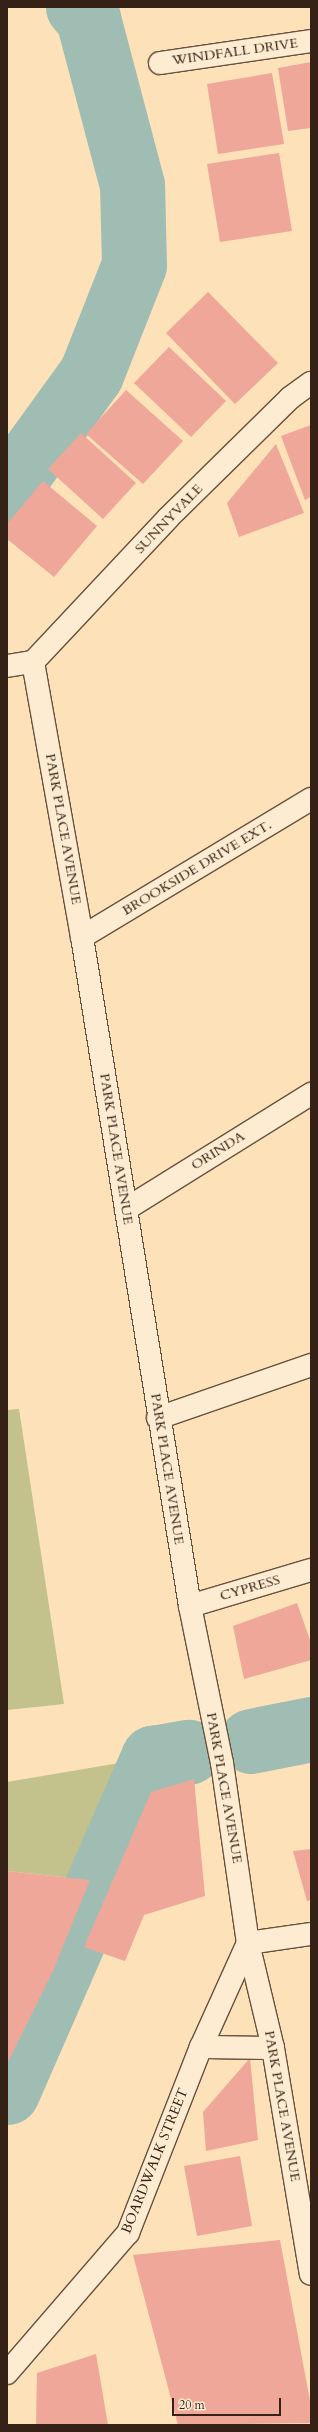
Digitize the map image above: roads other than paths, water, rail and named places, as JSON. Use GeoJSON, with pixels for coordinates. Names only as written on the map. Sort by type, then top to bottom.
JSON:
{"type":"FeatureCollection","features":[{"type":"Feature","properties":{"kind":"street","name":"WINDFALL DRIVE"},"geometry":{"type":"LineString","coordinates":[[160,63],[311,41]]}},
{"type":"Feature","properties":{"kind":"street","name":"SUNNYVALE"},"geometry":{"type":"LineString","coordinates":[[33,662],[168,518],[290,398],[311,383]]}},
{"type":"Feature","properties":{"kind":"street"},"geometry":{"type":"LineString","coordinates":[[7,666],[33,662]]}},
{"type":"Feature","properties":{"kind":"street","name":"PARK PLACE AVENUE"},"geometry":{"type":"LineString","coordinates":[[33,662],[82,937],[158,1418],[190,1606],[222,1762],[248,1943],[304,2188],[311,2274]]}},
{"type":"Feature","properties":{"kind":"street","name":"BROOKSIDE DRIVE EXT."},"geometry":{"type":"LineString","coordinates":[[82,937],[311,799]]}},
{"type":"Feature","properties":{"kind":"street","name":"ORINDA"},"geometry":{"type":"LineString","coordinates":[[126,1209],[311,1094]]}},
{"type":"Feature","properties":{"kind":"street"},"geometry":{"type":"LineString","coordinates":[[158,1418],[311,1365]]}},
{"type":"Feature","properties":{"kind":"street","name":"CYPRESS"},"geometry":{"type":"LineString","coordinates":[[190,1606],[311,1570]]}},
{"type":"Feature","properties":{"kind":"street"},"geometry":{"type":"LineString","coordinates":[[248,1943],[311,1934]]}},
{"type":"Feature","properties":{"kind":"street","name":"BOARDWALK STREET"},"geometry":{"type":"LineString","coordinates":[[7,2373],[128,2233],[201,2047],[248,1943]]}},
{"type":"Feature","properties":{"kind":"street"},"geometry":{"type":"LineString","coordinates":[[201,2047],[273,2048]]}},
{"type":"Feature","properties":{"kind":"waterway"},"geometry":{"type":"LineString","coordinates":[[7,490],[91,374],[134,265],[132,185],[88,18],[78,7]]}},
{"type":"Feature","properties":{"kind":"waterway"},"geometry":{"type":"LineString","coordinates":[[251,1741],[311,1729]]}},
{"type":"Feature","properties":{"kind":"waterway"},"geometry":{"type":"LineString","coordinates":[[7,2092],[153,1758],[188,1752]]}}]}
